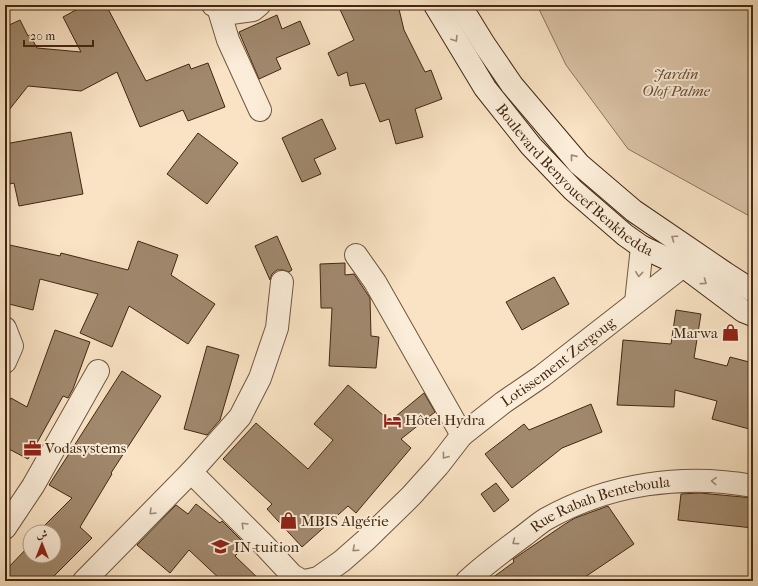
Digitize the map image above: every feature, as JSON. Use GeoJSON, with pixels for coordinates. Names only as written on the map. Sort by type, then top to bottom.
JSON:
{"type":"FeatureCollection","features":[{"type":"Feature","properties":{"kind":"street"},"geometry":{"type":"LineString","coordinates":[[215,6],[231,13],[253,10],[259,5]]}},
{"type":"Feature","properties":{"kind":"street","name":"Boulevard Benyoucef Benkhedda"},"geometry":{"type":"LineString","coordinates":[[435,5],[485,88],[531,146],[573,190],[625,235],[642,247],[682,266],[753,316]]}},
{"type":"Feature","properties":{"kind":"street","name":"Boulevard Benyoucef Benkhedda"},"geometry":{"type":"LineString","coordinates":[[460,5],[512,85],[579,164],[634,211],[725,274],[753,291]]}},
{"type":"Feature","properties":{"kind":"street"},"geometry":{"type":"LineString","coordinates":[[215,6],[228,40],[260,110]]}},
{"type":"Feature","properties":{"kind":"street"},"geometry":{"type":"LineString","coordinates":[[636,302],[642,247]]}},
{"type":"Feature","properties":{"kind":"street"},"geometry":{"type":"LineString","coordinates":[[356,255],[375,282],[462,435]]}},
{"type":"Feature","properties":{"kind":"street","name":"Lotissement Zergoug"},"geometry":{"type":"LineString","coordinates":[[305,581],[318,578],[330,570],[367,539],[411,496],[438,466],[462,435],[504,402],[542,376],[682,266]]}},
{"type":"Feature","properties":{"kind":"street"},"geometry":{"type":"LineString","coordinates":[[84,581],[191,472],[240,417],[260,378],[277,328],[282,282]]}},
{"type":"Feature","properties":{"kind":"street"},"geometry":{"type":"LineString","coordinates":[[5,328],[12,346],[5,362]]}},
{"type":"Feature","properties":{"kind":"street"},"geometry":{"type":"LineString","coordinates":[[5,528],[33,486],[98,371]]}},
{"type":"Feature","properties":{"kind":"street"},"geometry":{"type":"LineString","coordinates":[[191,472],[292,575],[302,581]]}},
{"type":"Feature","properties":{"kind":"street","name":"Rue Rabah Benteboula"},"geometry":{"type":"LineString","coordinates":[[467,581],[484,566],[546,519],[591,498],[644,484],[687,480],[732,482],[753,486]]}},
{"type":"Feature","properties":{"kind":"green space","name":"Jardin Olof Palme"},"geometry":{"type":"Polygon","coordinates":[[[537,5],[753,5],[753,218],[628,149],[566,65],[537,5]]]}},
{"type":"Feature","properties":{"kind":"building"},"geometry":{"type":"Polygon","coordinates":[[[85,5],[106,5],[146,81],[189,64],[191,69],[208,63],[225,107],[188,121],[183,110],[140,127],[117,72],[81,91],[28,86],[5,115],[5,27],[20,20],[28,36],[30,35],[37,48],[81,52],[63,17],[85,5]]]}},
{"type":"Feature","properties":{"kind":"building"},"geometry":{"type":"Polygon","coordinates":[[[338,5],[398,5],[404,30],[425,72],[431,70],[442,99],[415,109],[423,137],[396,144],[389,119],[380,122],[365,83],[350,86],[347,72],[338,76],[328,53],[354,40],[338,5]]]}},
{"type":"Feature","properties":{"kind":"building"},"geometry":{"type":"Polygon","coordinates":[[[277,15],[282,29],[300,21],[310,44],[276,58],[281,69],[259,79],[239,32],[277,15]]]}},
{"type":"Feature","properties":{"kind":"building"},"geometry":{"type":"Polygon","coordinates":[[[322,119],[336,149],[314,159],[321,174],[302,182],[282,138],[322,119]]]}},
{"type":"Feature","properties":{"kind":"building"},"geometry":{"type":"Polygon","coordinates":[[[71,132],[83,194],[19,206],[14,183],[5,185],[5,144],[71,132]]]}},
{"type":"Feature","properties":{"kind":"building"},"geometry":{"type":"Polygon","coordinates":[[[198,133],[238,163],[207,204],[167,174],[198,133]]]}},
{"type":"Feature","properties":{"kind":"building"},"geometry":{"type":"Polygon","coordinates":[[[277,236],[292,270],[289,272],[277,270],[272,274],[270,280],[255,246],[277,236]]]}},
{"type":"Feature","properties":{"kind":"building"},"geometry":{"type":"Polygon","coordinates":[[[138,241],[178,255],[171,275],[215,304],[188,344],[129,306],[112,347],[80,333],[98,294],[40,279],[33,310],[5,303],[5,244],[60,256],[61,253],[128,270],[138,241]]]}},
{"type":"Feature","properties":{"kind":"building"},"geometry":{"type":"Polygon","coordinates":[[[345,263],[345,275],[354,274],[370,298],[371,336],[379,337],[376,368],[329,366],[332,308],[321,308],[320,264],[345,263]]]}},
{"type":"Feature","properties":{"kind":"building"},"geometry":{"type":"Polygon","coordinates":[[[554,277],[569,304],[522,330],[506,302],[554,277]]]}},
{"type":"Feature","properties":{"kind":"building"},"geometry":{"type":"Polygon","coordinates":[[[676,310],[701,314],[694,358],[727,366],[730,357],[753,363],[753,430],[712,419],[717,401],[675,390],[674,407],[617,405],[623,340],[671,344],[676,310]]]}},
{"type":"Feature","properties":{"kind":"building"},"geometry":{"type":"Polygon","coordinates":[[[55,330],[90,342],[73,389],[68,398],[63,396],[28,459],[5,447],[5,410],[11,398],[27,407],[55,330]]]}},
{"type":"Feature","properties":{"kind":"building"},"geometry":{"type":"Polygon","coordinates":[[[207,346],[239,355],[220,420],[207,435],[184,429],[207,346]]]}},
{"type":"Feature","properties":{"kind":"building"},"geometry":{"type":"Polygon","coordinates":[[[122,371],[161,396],[111,473],[112,474],[80,527],[92,538],[49,581],[5,581],[5,571],[22,553],[22,564],[62,564],[62,524],[46,524],[72,498],[49,485],[122,371]]]}},
{"type":"Feature","properties":{"kind":"building"},"geometry":{"type":"Polygon","coordinates":[[[348,385],[390,421],[424,393],[435,412],[401,439],[411,448],[356,513],[348,506],[302,547],[267,509],[272,504],[223,459],[256,423],[308,469],[333,440],[314,424],[348,385]]]}},
{"type":"Feature","properties":{"kind":"building"},"geometry":{"type":"Polygon","coordinates":[[[591,404],[602,432],[562,448],[512,488],[485,454],[524,424],[529,430],[591,404]]]}},
{"type":"Feature","properties":{"kind":"building"},"geometry":{"type":"Polygon","coordinates":[[[496,483],[509,500],[494,512],[481,494],[496,483]]]}},
{"type":"Feature","properties":{"kind":"building"},"geometry":{"type":"Polygon","coordinates":[[[700,493],[753,498],[753,528],[678,520],[681,494],[700,493]]]}},
{"type":"Feature","properties":{"kind":"building"},"geometry":{"type":"Polygon","coordinates":[[[196,504],[220,523],[222,521],[246,545],[235,556],[261,581],[222,581],[189,550],[170,573],[137,545],[176,505],[188,514],[196,504]]]}},
{"type":"Feature","properties":{"kind":"building"},"geometry":{"type":"Polygon","coordinates":[[[608,506],[634,544],[579,581],[488,581],[514,562],[513,559],[565,524],[575,518],[608,506]]]}},
{"type":"Feature","properties":{"kind":"place","name":"Marwa"},"geometry":{"type":"Point","coordinates":[731,333]}},
{"type":"Feature","properties":{"kind":"place","name":"Hôtel Hydra"},"geometry":{"type":"Point","coordinates":[392,420]}},
{"type":"Feature","properties":{"kind":"place","name":"Vodasystems"},"geometry":{"type":"Point","coordinates":[32,448]}},
{"type":"Feature","properties":{"kind":"place","name":"MBIS Algérie"},"geometry":{"type":"Point","coordinates":[288,521]}},
{"type":"Feature","properties":{"kind":"place","name":"IN-tuition"},"geometry":{"type":"Point","coordinates":[221,547]}}]}
